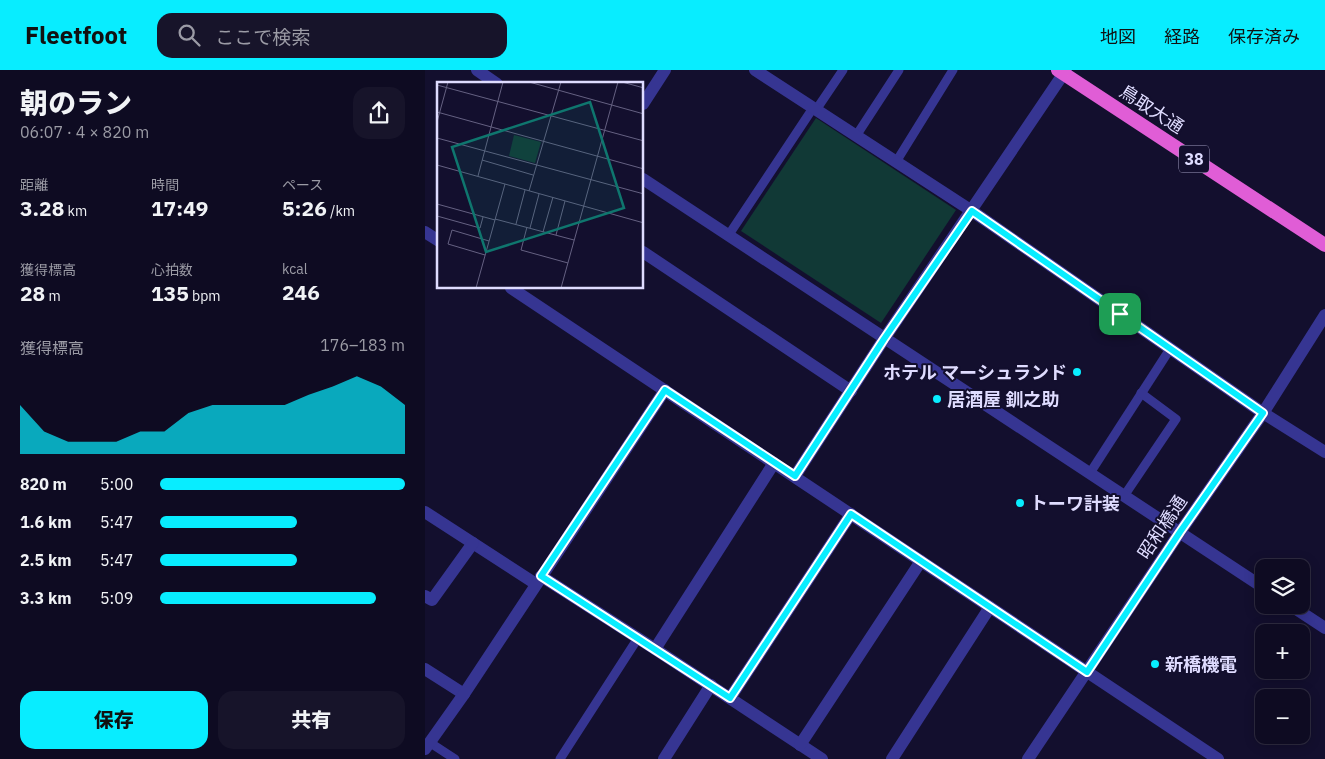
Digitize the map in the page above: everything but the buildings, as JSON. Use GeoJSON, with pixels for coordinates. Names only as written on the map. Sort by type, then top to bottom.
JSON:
{"type":"FeatureCollection","features":[{"type":"Feature","properties":{"kind":"highway","name":"鳥取大通"},"geometry":{"type":"LineString","coordinates":[[1063,71],[1325,245]]}},
{"type":"Feature","properties":{"kind":"street"},"geometry":{"type":"LineString","coordinates":[[477,70],[494,82]]}},
{"type":"Feature","properties":{"kind":"street"},"geometry":{"type":"LineString","coordinates":[[644,102],[665,70]]}},
{"type":"Feature","properties":{"kind":"street"},"geometry":{"type":"LineString","coordinates":[[755,70],[972,211],[1263,413],[1325,452]]}},
{"type":"Feature","properties":{"kind":"street"},"geometry":{"type":"LineString","coordinates":[[795,476],[1063,71]]}},
{"type":"Feature","properties":{"kind":"street"},"geometry":{"type":"LineString","coordinates":[[644,180],[1255,582]]}},
{"type":"Feature","properties":{"kind":"street"},"geometry":{"type":"LineString","coordinates":[[425,232],[437,240]]}},
{"type":"Feature","properties":{"kind":"street"},"geometry":{"type":"LineString","coordinates":[[644,253],[851,391]]}},
{"type":"Feature","properties":{"kind":"street"},"geometry":{"type":"LineString","coordinates":[[517,289],[1218,759]]}},
{"type":"Feature","properties":{"kind":"street","name":"昭和橋通"},"geometry":{"type":"LineString","coordinates":[[1028,759],[1180,532],[1263,413],[1325,315]]}},
{"type":"Feature","properties":{"kind":"street"},"geometry":{"type":"LineString","coordinates":[[427,745],[464,694],[665,390]]}},
{"type":"Feature","properties":{"kind":"street"},"geometry":{"type":"LineString","coordinates":[[655,649],[774,462]]}},
{"type":"Feature","properties":{"kind":"street"},"geometry":{"type":"LineString","coordinates":[[425,512],[473,543],[638,638],[822,759]]}},
{"type":"Feature","properties":{"kind":"street"},"geometry":{"type":"LineString","coordinates":[[730,698],[851,514]]}},
{"type":"Feature","properties":{"kind":"street"},"geometry":{"type":"LineString","coordinates":[[425,596],[432,600],[473,543]]}},
{"type":"Feature","properties":{"kind":"street"},"geometry":{"type":"LineString","coordinates":[[800,745],[921,561]]}},
{"type":"Feature","properties":{"kind":"street"},"geometry":{"type":"LineString","coordinates":[[892,759],[990,607]]}},
{"type":"Feature","properties":{"kind":"street"},"geometry":{"type":"LineString","coordinates":[[1304,614],[1325,628]]}},
{"type":"Feature","properties":{"kind":"street"},"geometry":{"type":"LineString","coordinates":[[425,669],[464,694]]}},
{"type":"Feature","properties":{"kind":"street"},"geometry":{"type":"LineString","coordinates":[[664,759],[711,685]]}},
{"type":"Feature","properties":{"kind":"lane"},"geometry":{"type":"LineString","coordinates":[[728,236],[843,70]]}},
{"type":"Feature","properties":{"kind":"lane"},"geometry":{"type":"LineString","coordinates":[[856,136],[899,70]]}},
{"type":"Feature","properties":{"kind":"lane"},"geometry":{"type":"LineString","coordinates":[[896,162],[953,70]]}},
{"type":"Feature","properties":{"kind":"lane"},"geometry":{"type":"LineString","coordinates":[[1090,474],[1170,349]]}},
{"type":"Feature","properties":{"kind":"lane"},"geometry":{"type":"LineString","coordinates":[[1124,496],[1176,418],[1141,394]]}},
{"type":"Feature","properties":{"kind":"lane"},"geometry":{"type":"LineString","coordinates":[[560,759],[638,638]]}},
{"type":"Feature","properties":{"kind":"lane"},"geometry":{"type":"LineString","coordinates":[[427,745],[455,759]]}},
{"type":"Feature","properties":{"kind":"green space"},"geometry":{"type":"Polygon","coordinates":[[[816,118],[956,210],[881,323],[741,231],[816,118]]]}},
{"type":"Feature","properties":{"kind":"place","name":"ホテル マーシュランド"},"geometry":{"type":"Point","coordinates":[1077,372]}},
{"type":"Feature","properties":{"kind":"place","name":"居酒屋 釧之助"},"geometry":{"type":"Point","coordinates":[937,399]}},
{"type":"Feature","properties":{"kind":"place","name":"トーワ計装"},"geometry":{"type":"Point","coordinates":[1020,503]}},
{"type":"Feature","properties":{"kind":"place","name":"新橋機電"},"geometry":{"type":"Point","coordinates":[1155,664]}},
{"type":"Feature","properties":{"kind":"route"},"geometry":{"type":"LineString","coordinates":[[972,211],[1120,314],[1263,413],[1180,532],[1087,672],[851,514],[730,698],[541,576],[665,390],[795,476],[884,339],[972,211]]}}]}
